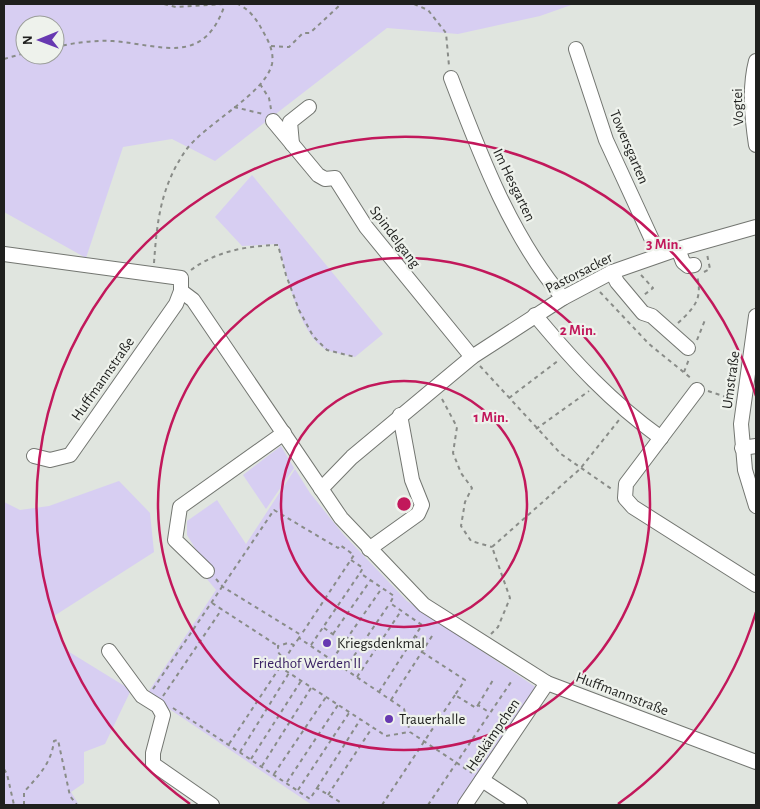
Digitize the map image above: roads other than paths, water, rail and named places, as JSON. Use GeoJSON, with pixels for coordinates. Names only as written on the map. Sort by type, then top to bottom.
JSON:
{"type":"FeatureCollection","features":[{"type":"Feature","properties":{"kind":"street","name":"Towersgarten"},"geometry":{"type":"LineString","coordinates":[[576,49],[606,140],[660,255]]}},
{"type":"Feature","properties":{"kind":"street","name":"Vogtei"},"geometry":{"type":"LineString","coordinates":[[756,65],[752,107],[756,145]]}},
{"type":"Feature","properties":{"kind":"street","name":"Im Hesgarten"},"geometry":{"type":"LineString","coordinates":[[451,78],[485,165],[508,212],[539,265],[563,298]]}},
{"type":"Feature","properties":{"kind":"street"},"geometry":{"type":"LineString","coordinates":[[292,144],[290,122],[309,107]]}},
{"type":"Feature","properties":{"kind":"street","name":"Spindelgang"},"geometry":{"type":"LineString","coordinates":[[273,120],[318,176],[335,178],[366,227],[472,357]]}},
{"type":"Feature","properties":{"kind":"street","name":"Pastorsacker"},"geometry":{"type":"LineString","coordinates":[[321,489],[352,457],[400,415],[472,357],[563,298],[612,272],[678,249],[756,227]]}},
{"type":"Feature","properties":{"kind":"street"},"geometry":{"type":"LineString","coordinates":[[678,249],[683,262],[700,270]]}},
{"type":"Feature","properties":{"kind":"street"},"geometry":{"type":"LineString","coordinates":[[4,254],[153,272],[181,284]]}},
{"type":"Feature","properties":{"kind":"street"},"geometry":{"type":"LineString","coordinates":[[612,272],[617,282],[643,313],[652,316],[688,348]]}},
{"type":"Feature","properties":{"kind":"street","name":"Huffmannstraße"},"geometry":{"type":"LineString","coordinates":[[181,284],[341,518],[424,605],[547,683],[756,762]]}},
{"type":"Feature","properties":{"kind":"street","name":"Huffmannstraße"},"geometry":{"type":"LineString","coordinates":[[34,456],[50,460],[70,455],[176,304],[181,284]]}},
{"type":"Feature","properties":{"kind":"street"},"geometry":{"type":"LineString","coordinates":[[535,315],[579,368],[631,417],[661,438]]}},
{"type":"Feature","properties":{"kind":"street","name":"Umstraße"},"geometry":{"type":"LineString","coordinates":[[756,316],[741,424],[745,470],[756,506]]}},
{"type":"Feature","properties":{"kind":"street"},"geometry":{"type":"LineString","coordinates":[[700,388],[626,484],[624,495],[629,505],[756,585]]}},
{"type":"Feature","properties":{"kind":"street"},"geometry":{"type":"LineString","coordinates":[[369,549],[418,514],[422,505],[412,480],[400,415]]}},
{"type":"Feature","properties":{"kind":"street"},"geometry":{"type":"LineString","coordinates":[[207,571],[175,540],[180,507],[284,433]]}},
{"type":"Feature","properties":{"kind":"street"},"geometry":{"type":"LineString","coordinates":[[742,448],[756,446]]}},
{"type":"Feature","properties":{"kind":"street"},"geometry":{"type":"LineString","coordinates":[[109,652],[142,696],[158,706],[164,715],[153,753],[153,764],[212,805]]}},
{"type":"Feature","properties":{"kind":"street","name":"Heskämpchen"},"geometry":{"type":"LineString","coordinates":[[465,805],[547,683]]}},
{"type":"Feature","properties":{"kind":"street"},"geometry":{"type":"LineString","coordinates":[[482,780],[520,805]]}},
{"type":"Feature","properties":{"kind":"place","name":"Kriegsdenkmal"},"geometry":{"type":"Point","coordinates":[327,643]}},
{"type":"Feature","properties":{"kind":"place","name":"Trauerhalle"},"geometry":{"type":"Point","coordinates":[389,719]}},
{"type":"Feature","properties":{"kind":"park label","name":"Friedhof Werden II"},"geometry":{"type":"Point","coordinates":[307,663]}}]}
